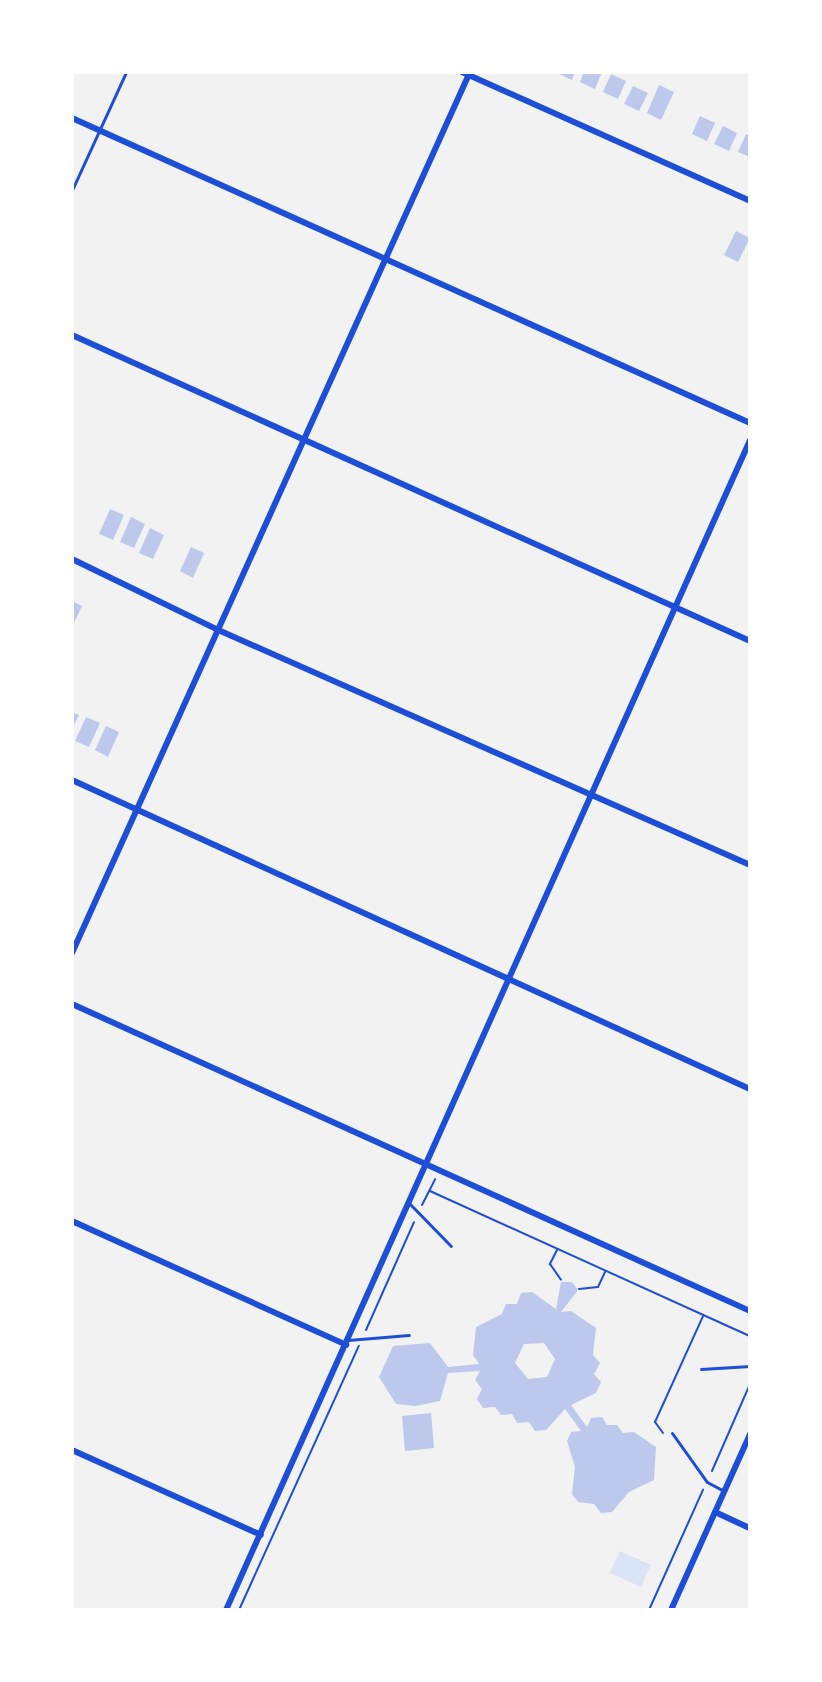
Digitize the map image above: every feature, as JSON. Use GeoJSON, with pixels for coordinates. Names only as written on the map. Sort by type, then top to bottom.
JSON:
{"type":"FeatureCollection","features":[{"type":"Feature","properties":{"kind":"street"},"geometry":{"type":"LineString","coordinates":[[72,953],[216,629],[386,260],[467,73],[750,201]]}},
{"type":"Feature","properties":{"kind":"street"},"geometry":{"type":"LineString","coordinates":[[72,118],[750,423]]}},
{"type":"Feature","properties":{"kind":"street"},"geometry":{"type":"LineString","coordinates":[[72,335],[750,641]]}},
{"type":"Feature","properties":{"kind":"street"},"geometry":{"type":"LineString","coordinates":[[226,1610],[750,440]]}},
{"type":"Feature","properties":{"kind":"street"},"geometry":{"type":"LineString","coordinates":[[72,559],[216,629],[750,865]]}},
{"type":"Feature","properties":{"kind":"street"},"geometry":{"type":"LineString","coordinates":[[72,780],[750,1089]]}},
{"type":"Feature","properties":{"kind":"street"},"geometry":{"type":"LineString","coordinates":[[72,1004],[750,1311]]}},
{"type":"Feature","properties":{"kind":"street"},"geometry":{"type":"LineString","coordinates":[[72,1221],[347,1343]]}},
{"type":"Feature","properties":{"kind":"street"},"geometry":{"type":"LineString","coordinates":[[671,1610],[750,1434]]}},
{"type":"Feature","properties":{"kind":"street"},"geometry":{"type":"LineString","coordinates":[[72,1450],[261,1535]]}},
{"type":"Feature","properties":{"kind":"street"},"geometry":{"type":"LineString","coordinates":[[715,1512],[750,1528]]}},
{"type":"Feature","properties":{"kind":"lane"},"geometry":{"type":"LineString","coordinates":[[72,190],[126,72]]}},
{"type":"Feature","properties":{"kind":"lane"},"geometry":{"type":"LineString","coordinates":[[409,1203],[451,1246]]}},
{"type":"Feature","properties":{"kind":"lane"},"geometry":{"type":"LineString","coordinates":[[347,1343],[409,1335]]}},
{"type":"Feature","properties":{"kind":"lane"},"geometry":{"type":"LineString","coordinates":[[701,1369],[750,1366]]}},
{"type":"Feature","properties":{"kind":"lane"},"geometry":{"type":"LineString","coordinates":[[672,1433],[707,1482],[724,1491]]}},
{"type":"Feature","properties":{"kind":"path"},"geometry":{"type":"LineString","coordinates":[[239,1610],[439,1171]]}},
{"type":"Feature","properties":{"kind":"path"},"geometry":{"type":"LineString","coordinates":[[418,1183],[750,1336]]}},
{"type":"Feature","properties":{"kind":"path"},"geometry":{"type":"LineString","coordinates":[[557,1249],[550,1264],[561,1280]]}},
{"type":"Feature","properties":{"kind":"path"},"geometry":{"type":"LineString","coordinates":[[579,1289],[598,1287],[606,1270]]}},
{"type":"Feature","properties":{"kind":"path"},"geometry":{"type":"LineString","coordinates":[[671,1444],[655,1422],[703,1315]]}},
{"type":"Feature","properties":{"kind":"path"},"geometry":{"type":"LineString","coordinates":[[649,1610],[750,1384]]}},
{"type":"Feature","properties":{"kind":"path"},"geometry":{"type":"LineString","coordinates":[[695,1478],[704,1489]]}},
{"type":"Feature","properties":{"kind":"shaded area"},"geometry":{"type":"Polygon","coordinates":[[[620,1551],[651,1565],[641,1587],[610,1573],[620,1551]]]}},
{"type":"Feature","properties":{"kind":"building"},"geometry":{"type":"Polygon","coordinates":[[[555,72],[575,72],[572,80],[555,72]]]}},
{"type":"Feature","properties":{"kind":"building"},"geometry":{"type":"Polygon","coordinates":[[[584,72],[602,72],[595,89],[580,82],[584,72]]]}},
{"type":"Feature","properties":{"kind":"building"},"geometry":{"type":"Polygon","coordinates":[[[611,74],[626,81],[618,99],[603,92],[611,74]]]}},
{"type":"Feature","properties":{"kind":"building"},"geometry":{"type":"Polygon","coordinates":[[[659,85],[674,92],[661,120],[647,113],[659,85]]]}},
{"type":"Feature","properties":{"kind":"building"},"geometry":{"type":"Polygon","coordinates":[[[633,86],[648,93],[639,111],[624,104],[633,86]]]}},
{"type":"Feature","properties":{"kind":"building"},"geometry":{"type":"Polygon","coordinates":[[[700,116],[715,123],[707,141],[692,134],[700,116]]]}},
{"type":"Feature","properties":{"kind":"building"},"geometry":{"type":"Polygon","coordinates":[[[723,126],[737,133],[729,151],[714,144],[723,126]]]}},
{"type":"Feature","properties":{"kind":"building"},"geometry":{"type":"Polygon","coordinates":[[[746,134],[750,136],[750,157],[738,152],[746,134]]]}},
{"type":"Feature","properties":{"kind":"building"},"geometry":{"type":"Polygon","coordinates":[[[736,231],[750,238],[738,262],[724,255],[736,231]]]}},
{"type":"Feature","properties":{"kind":"building"},"geometry":{"type":"Polygon","coordinates":[[[110,509],[124,515],[113,540],[99,534],[110,509]]]}},
{"type":"Feature","properties":{"kind":"building"},"geometry":{"type":"Polygon","coordinates":[[[131,517],[145,524],[134,548],[120,542],[131,517]]]}},
{"type":"Feature","properties":{"kind":"building"},"geometry":{"type":"Polygon","coordinates":[[[150,528],[164,535],[153,559],[139,553],[150,528]]]}},
{"type":"Feature","properties":{"kind":"building"},"geometry":{"type":"Polygon","coordinates":[[[191,547],[204,553],[193,578],[180,571],[191,547]]]}},
{"type":"Feature","properties":{"kind":"building"},"geometry":{"type":"Polygon","coordinates":[[[72,601],[82,606],[72,627],[72,601]]]}},
{"type":"Feature","properties":{"kind":"building"},"geometry":{"type":"Polygon","coordinates":[[[72,712],[79,715],[72,729],[72,712]]]}},
{"type":"Feature","properties":{"kind":"building"},"geometry":{"type":"Polygon","coordinates":[[[86,717],[100,723],[89,747],[75,741],[86,717]]]}},
{"type":"Feature","properties":{"kind":"building"},"geometry":{"type":"Polygon","coordinates":[[[106,726],[119,732],[108,757],[95,750],[106,726]]]}},
{"type":"Feature","properties":{"kind":"building"},"geometry":{"type":"Polygon","coordinates":[[[561,1282],[572,1282],[578,1290],[561,1312],[571,1311],[596,1328],[593,1355],[600,1363],[594,1374],[601,1382],[596,1393],[571,1405],[587,1427],[591,1418],[602,1417],[607,1425],[617,1425],[623,1433],[634,1432],[656,1447],[654,1480],[629,1492],[612,1512],[601,1513],[594,1504],[578,1502],[572,1494],[575,1467],[567,1441],[571,1432],[581,1431],[565,1409],[546,1430],[535,1431],[529,1422],[517,1423],[512,1414],[501,1415],[495,1407],[483,1408],[477,1399],[482,1389],[475,1380],[480,1371],[448,1373],[440,1401],[416,1406],[396,1404],[379,1377],[393,1346],[430,1343],[448,1367],[479,1364],[473,1355],[476,1327],[502,1314],[506,1304],[517,1304],[521,1293],[532,1292],[556,1309],[561,1282]],[[544,1343],[524,1344],[515,1363],[528,1379],[547,1377],[555,1359],[544,1343]]]}},
{"type":"Feature","properties":{"kind":"building"},"geometry":{"type":"Polygon","coordinates":[[[431,1413],[434,1448],[405,1451],[402,1416],[431,1413]]]}}]}
